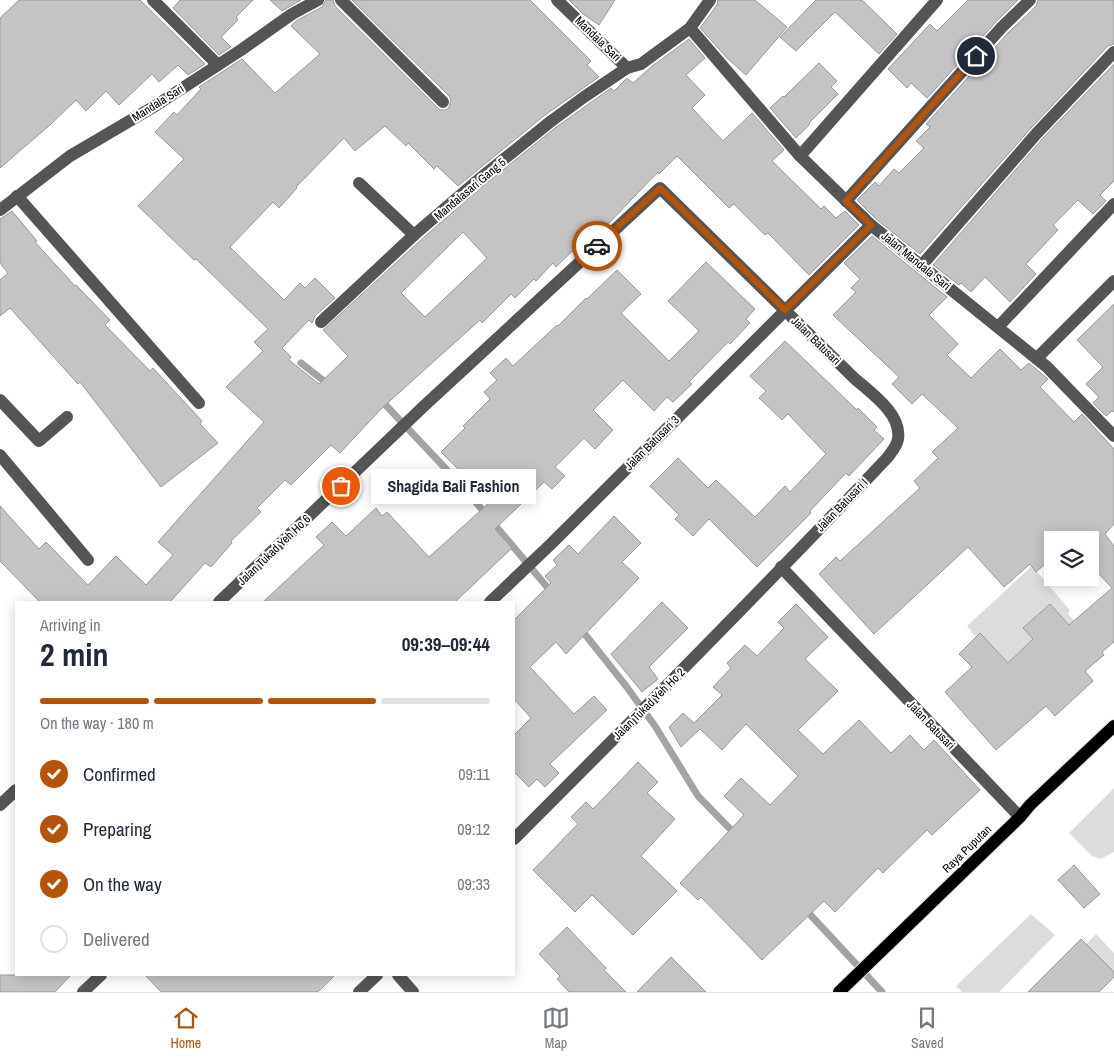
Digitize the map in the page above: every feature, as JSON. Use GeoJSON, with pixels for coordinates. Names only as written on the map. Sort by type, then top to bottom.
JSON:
{"type":"FeatureCollection","features":[{"type":"Feature","properties":{"kind":"main road","name":"Raya Puputan"},"geometry":{"type":"LineString","coordinates":[[844,988],[1020,817],[1036,799],[1114,726]]}},
{"type":"Feature","properties":{"kind":"street"},"geometry":{"type":"LineString","coordinates":[[153,0],[218,64]]}},
{"type":"Feature","properties":{"kind":"street","name":"Mandala Sari"},"geometry":{"type":"LineString","coordinates":[[0,210],[70,156],[155,106],[292,14],[318,0]]}},
{"type":"Feature","properties":{"kind":"street"},"geometry":{"type":"LineString","coordinates":[[341,0],[443,102]]}},
{"type":"Feature","properties":{"kind":"street","name":"Mandala Sari"},"geometry":{"type":"LineString","coordinates":[[557,0],[628,68],[641,64],[690,28],[710,0]]}},
{"type":"Feature","properties":{"kind":"street"},"geometry":{"type":"LineString","coordinates":[[800,156],[937,0]]}},
{"type":"Feature","properties":{"kind":"street"},"geometry":{"type":"LineString","coordinates":[[846,201],[1002,27],[1030,0]]}},
{"type":"Feature","properties":{"kind":"street","name":"Jalan Mandala Sari"},"geometry":{"type":"LineString","coordinates":[[690,28],[800,156],[871,225],[1037,358],[1112,429]]}},
{"type":"Feature","properties":{"kind":"street"},"geometry":{"type":"LineString","coordinates":[[921,266],[1037,133],[1114,52]]}},
{"type":"Feature","properties":{"kind":"street","name":"Mandalasari Gang 5"},"geometry":{"type":"LineString","coordinates":[[321,322],[478,180],[550,122],[628,68]]}},
{"type":"Feature","properties":{"kind":"street"},"geometry":{"type":"LineString","coordinates":[[359,182],[414,236]]}},
{"type":"Feature","properties":{"kind":"street","name":"Jalan Batusari"},"geometry":{"type":"LineString","coordinates":[[395,435],[660,188],[891,413],[897,426],[898,438]]}},
{"type":"Feature","properties":{"kind":"street"},"geometry":{"type":"LineString","coordinates":[[17,196],[199,403]]}},
{"type":"Feature","properties":{"kind":"street"},"geometry":{"type":"LineString","coordinates":[[999,326],[1114,204]]}},
{"type":"Feature","properties":{"kind":"street","name":"Jalan Batusari 3"},"geometry":{"type":"LineString","coordinates":[[491,601],[552,543],[871,225]]}},
{"type":"Feature","properties":{"kind":"street"},"geometry":{"type":"LineString","coordinates":[[1037,358],[1114,281]]}},
{"type":"Feature","properties":{"kind":"street"},"geometry":{"type":"LineString","coordinates":[[0,400],[39,441],[67,418]]}},
{"type":"Feature","properties":{"kind":"street","name":"Jalan Tukad Yeh Ho 6"},"geometry":{"type":"LineString","coordinates":[[220,601],[395,435]]}},
{"type":"Feature","properties":{"kind":"street","name":"Jalan Batusari I"},"geometry":{"type":"LineString","coordinates":[[781,567],[835,514],[888,457],[895,447],[898,438]]}},
{"type":"Feature","properties":{"kind":"street"},"geometry":{"type":"LineString","coordinates":[[0,455],[88,560]]}},
{"type":"Feature","properties":{"kind":"street","name":"Jalan Batusari"},"geometry":{"type":"LineString","coordinates":[[781,567],[1020,817]]}},
{"type":"Feature","properties":{"kind":"street","name":"Jalan Tukad Yeh Ho 2"},"geometry":{"type":"LineString","coordinates":[[515,838],[666,688],[781,567]]}},
{"type":"Feature","properties":{"kind":"street"},"geometry":{"type":"LineString","coordinates":[[0,804],[15,791]]}},
{"type":"Feature","properties":{"kind":"street"},"geometry":{"type":"LineString","coordinates":[[83,992],[100,976]]}},
{"type":"Feature","properties":{"kind":"street"},"geometry":{"type":"LineString","coordinates":[[359,992],[376,976]]}},
{"type":"Feature","properties":{"kind":"street"},"geometry":{"type":"LineString","coordinates":[[399,976],[413,992]]}},
{"type":"Feature","properties":{"kind":"shaded area"},"geometry":{"type":"Polygon","coordinates":[[[1032,566],[1044,580],[1044,586],[1049,586],[1070,610],[1068,614],[1075,622],[1070,626],[1050,604],[1023,628],[1033,639],[1008,663],[981,634],[976,637],[967,626],[1032,566]]]}},
{"type":"Feature","properties":{"kind":"shaded area"},"geometry":{"type":"Polygon","coordinates":[[[1114,788],[1114,852],[1101,859],[1092,856],[1069,833],[1114,788]]]}},
{"type":"Feature","properties":{"kind":"shaded area"},"geometry":{"type":"Polygon","coordinates":[[[1031,914],[1055,935],[999,992],[962,992],[956,986],[1031,914]]]}},
{"type":"Feature","properties":{"kind":"shaded area"},"geometry":{"type":"Polygon","coordinates":[[[1096,934],[1114,953],[1114,972],[1086,944],[1096,934]]]}},
{"type":"Feature","properties":{"kind":"building"},"geometry":{"type":"Polygon","coordinates":[[[19,0],[140,0],[205,64],[188,75],[178,65],[159,82],[152,74],[119,105],[106,91],[86,111],[76,100],[0,168],[0,18],[19,0]]]}},
{"type":"Feature","properties":{"kind":"building"},"geometry":{"type":"Polygon","coordinates":[[[180,0],[253,0],[236,17],[238,20],[221,37],[231,47],[219,55],[173,8],[180,0]]]}},
{"type":"Feature","properties":{"kind":"building"},"geometry":{"type":"Polygon","coordinates":[[[270,0],[301,0],[282,11],[270,0]]]}},
{"type":"Feature","properties":{"kind":"building"},"geometry":{"type":"Polygon","coordinates":[[[326,0],[333,0],[335,6],[440,110],[446,110],[451,100],[449,96],[352,0],[530,0],[591,61],[587,65],[599,77],[545,115],[458,186],[437,166],[434,169],[408,143],[406,146],[385,126],[355,151],[344,138],[296,187],[279,208],[273,202],[230,247],[284,300],[300,283],[305,288],[315,278],[335,298],[315,316],[312,323],[309,320],[282,348],[291,357],[289,360],[319,384],[348,356],[323,330],[423,238],[483,186],[555,128],[611,88],[614,91],[627,78],[633,83],[689,39],[705,58],[686,75],[705,95],[692,108],[723,141],[752,113],[784,150],[772,161],[821,209],[824,206],[836,218],[845,211],[859,225],[809,275],[768,233],[765,235],[734,204],[729,208],[677,156],[659,174],[658,172],[607,225],[603,221],[556,267],[553,263],[536,281],[534,279],[515,298],[511,294],[482,323],[480,320],[382,408],[340,453],[331,445],[291,485],[285,480],[257,508],[261,512],[231,541],[232,543],[211,567],[205,563],[171,601],[39,601],[0,561],[0,506],[39,549],[46,542],[88,585],[116,556],[146,585],[173,555],[158,542],[264,422],[226,387],[263,351],[254,342],[268,329],[138,206],[184,159],[155,132],[174,112],[177,115],[201,89],[199,87],[242,59],[275,93],[320,54],[291,26],[296,21],[322,7],[326,0]],[[463,232],[401,293],[425,317],[487,258],[463,232]]]}},
{"type":"Feature","properties":{"kind":"building"},"geometry":{"type":"Polygon","coordinates":[[[569,0],[615,0],[599,25],[583,14],[569,0]]]}},
{"type":"Feature","properties":{"kind":"building"},"geometry":{"type":"Polygon","coordinates":[[[718,0],[755,0],[787,27],[746,75],[727,58],[700,28],[717,5],[718,0]]]}},
{"type":"Feature","properties":{"kind":"building"},"geometry":{"type":"Polygon","coordinates":[[[816,0],[862,0],[897,34],[879,54],[835,12],[796,51],[780,37],[816,0]]]}},
{"type":"Feature","properties":{"kind":"building"},"geometry":{"type":"Polygon","coordinates":[[[968,0],[1018,0],[927,98],[911,83],[907,88],[888,69],[930,24],[937,31],[968,0]]]}},
{"type":"Feature","properties":{"kind":"building"},"geometry":{"type":"Polygon","coordinates":[[[1038,0],[1114,0],[1114,44],[1108,46],[1031,128],[920,254],[876,219],[857,200],[875,182],[879,186],[894,169],[899,173],[924,148],[916,141],[930,127],[926,124],[1008,33],[1036,6],[1038,0]]]}},
{"type":"Feature","properties":{"kind":"building"},"geometry":{"type":"Polygon","coordinates":[[[819,63],[837,81],[831,87],[838,94],[796,138],[770,108],[819,63]]]}},
{"type":"Feature","properties":{"kind":"building"},"geometry":{"type":"Polygon","coordinates":[[[1114,64],[1114,181],[1100,195],[1106,201],[1093,214],[1078,200],[1053,225],[1058,230],[1026,264],[1036,274],[1010,302],[985,277],[971,292],[961,283],[959,285],[933,265],[1043,138],[1114,64]]]}},
{"type":"Feature","properties":{"kind":"building"},"geometry":{"type":"Polygon","coordinates":[[[12,211],[37,241],[35,242],[75,286],[110,320],[105,325],[150,371],[153,368],[202,421],[200,424],[218,443],[161,487],[80,382],[78,384],[10,308],[0,316],[0,280],[8,273],[0,263],[0,219],[12,211]]]}},
{"type":"Feature","properties":{"kind":"building"},"geometry":{"type":"Polygon","coordinates":[[[872,236],[947,297],[929,315],[958,344],[947,355],[971,378],[1000,349],[1021,370],[1029,363],[1048,379],[1040,387],[1074,422],[1082,414],[1114,449],[1114,524],[1105,534],[1114,546],[1114,642],[1102,652],[1104,655],[1085,671],[1093,681],[1055,716],[1046,706],[996,750],[945,692],[972,667],[959,654],[980,633],[1008,663],[1033,639],[1023,628],[1050,604],[1069,625],[1112,588],[1099,574],[1099,531],[1044,531],[1044,565],[1036,572],[1030,564],[1004,587],[968,547],[874,634],[819,574],[836,557],[840,561],[920,488],[914,481],[938,458],[932,452],[958,428],[922,394],[912,404],[892,384],[899,377],[833,315],[856,292],[851,288],[860,279],[844,263],[872,236]]]}},
{"type":"Feature","properties":{"kind":"building"},"geometry":{"type":"Polygon","coordinates":[[[706,262],[755,309],[746,319],[750,323],[730,344],[728,342],[689,382],[692,384],[673,402],[667,397],[654,411],[623,380],[593,410],[613,430],[595,449],[584,438],[555,467],[565,476],[552,489],[544,482],[495,529],[512,548],[456,601],[264,601],[324,545],[316,537],[332,522],[346,536],[376,508],[382,516],[387,512],[429,557],[489,503],[480,494],[481,492],[441,452],[490,399],[484,392],[497,380],[490,373],[506,358],[513,366],[617,270],[641,294],[621,313],[669,361],[699,331],[668,301],[706,262]]]}},
{"type":"Feature","properties":{"kind":"building"},"geometry":{"type":"Polygon","coordinates":[[[1114,304],[1114,412],[1112,411],[1106,416],[1093,403],[1099,397],[1086,384],[1103,367],[1077,340],[1114,304]]]}},
{"type":"Feature","properties":{"kind":"building"},"geometry":{"type":"Polygon","coordinates":[[[785,341],[857,410],[858,408],[877,427],[874,430],[884,439],[849,476],[846,473],[810,511],[811,513],[757,567],[709,519],[693,536],[675,519],[679,515],[650,486],[678,458],[708,488],[716,480],[755,517],[785,486],[790,492],[826,454],[788,414],[782,420],[759,398],[766,391],[750,376],[785,341]]]}},
{"type":"Feature","properties":{"kind":"building"},"geometry":{"type":"Polygon","coordinates":[[[614,516],[641,543],[622,562],[639,578],[566,654],[556,642],[530,667],[574,714],[594,696],[607,710],[550,764],[559,773],[545,787],[537,779],[529,787],[515,773],[515,734],[531,718],[515,700],[515,619],[551,583],[545,576],[557,565],[553,560],[569,545],[578,554],[614,516]]]}},
{"type":"Feature","properties":{"kind":"building"},"geometry":{"type":"Polygon","coordinates":[[[662,602],[688,628],[649,667],[658,679],[642,692],[611,654],[662,602]]]}},
{"type":"Feature","properties":{"kind":"building"},"geometry":{"type":"Polygon","coordinates":[[[796,604],[828,637],[805,659],[838,691],[798,730],[823,754],[859,720],[891,753],[910,735],[924,750],[934,740],[980,790],[932,835],[927,830],[883,873],[878,868],[835,912],[824,901],[762,960],[701,897],[698,900],[680,883],[744,815],[724,796],[741,778],[770,805],[798,776],[746,724],[722,750],[700,729],[681,747],[669,727],[683,713],[694,723],[722,695],[713,687],[731,668],[727,663],[745,645],[757,656],[784,628],[778,622],[796,604]]]}},
{"type":"Feature","properties":{"kind":"building"},"geometry":{"type":"Polygon","coordinates":[[[638,762],[658,782],[647,793],[675,819],[641,856],[677,891],[633,935],[592,895],[575,912],[533,870],[578,824],[571,817],[586,802],[593,809],[638,762]]]}},
{"type":"Feature","properties":{"kind":"building"},"geometry":{"type":"Polygon","coordinates":[[[1074,865],[1100,894],[1084,908],[1058,880],[1074,865]]]}},
{"type":"Feature","properties":{"kind":"building"},"geometry":{"type":"Polygon","coordinates":[[[567,927],[606,968],[604,970],[626,992],[569,992],[557,979],[560,976],[539,954],[567,927]]]}},
{"type":"Feature","properties":{"kind":"building"},"geometry":{"type":"Polygon","coordinates":[[[1081,939],[1114,972],[1114,977],[1099,992],[1028,992],[1081,939]]]}},
{"type":"Feature","properties":{"kind":"building"},"geometry":{"type":"Polygon","coordinates":[[[671,957],[706,992],[637,992],[671,957]]]}},
{"type":"Feature","properties":{"kind":"building"},"geometry":{"type":"Polygon","coordinates":[[[0,975],[70,976],[55,992],[0,992],[0,975]]]}},
{"type":"Feature","properties":{"kind":"building"},"geometry":{"type":"Polygon","coordinates":[[[146,976],[334,976],[318,992],[161,992],[146,976]]]}},
{"type":"Feature","properties":{"kind":"waterway"},"geometry":{"type":"LineString","coordinates":[[301,363],[329,385]]}},
{"type":"Feature","properties":{"kind":"waterway"},"geometry":{"type":"LineString","coordinates":[[379,398],[463,487],[553,594]]}},
{"type":"Feature","properties":{"kind":"waterway"},"geometry":{"type":"LineString","coordinates":[[580,628],[655,726],[698,796],[737,836]]}},
{"type":"Feature","properties":{"kind":"waterway"},"geometry":{"type":"LineString","coordinates":[[804,908],[882,992]]}},
{"type":"Feature","properties":{"kind":"way so far"},"geometry":{"type":"LineString","coordinates":[[341,486],[424,406],[597,246]]}},
{"type":"Feature","properties":{"kind":"place","name":"Shagida Bali Fashion"},"geometry":{"type":"Point","coordinates":[341,486]}},
{"type":"Feature","properties":{"kind":"route"},"geometry":{"type":"LineString","coordinates":[[597,246],[660,188],[785,310],[871,225],[846,201],[976,56]]}}]}
